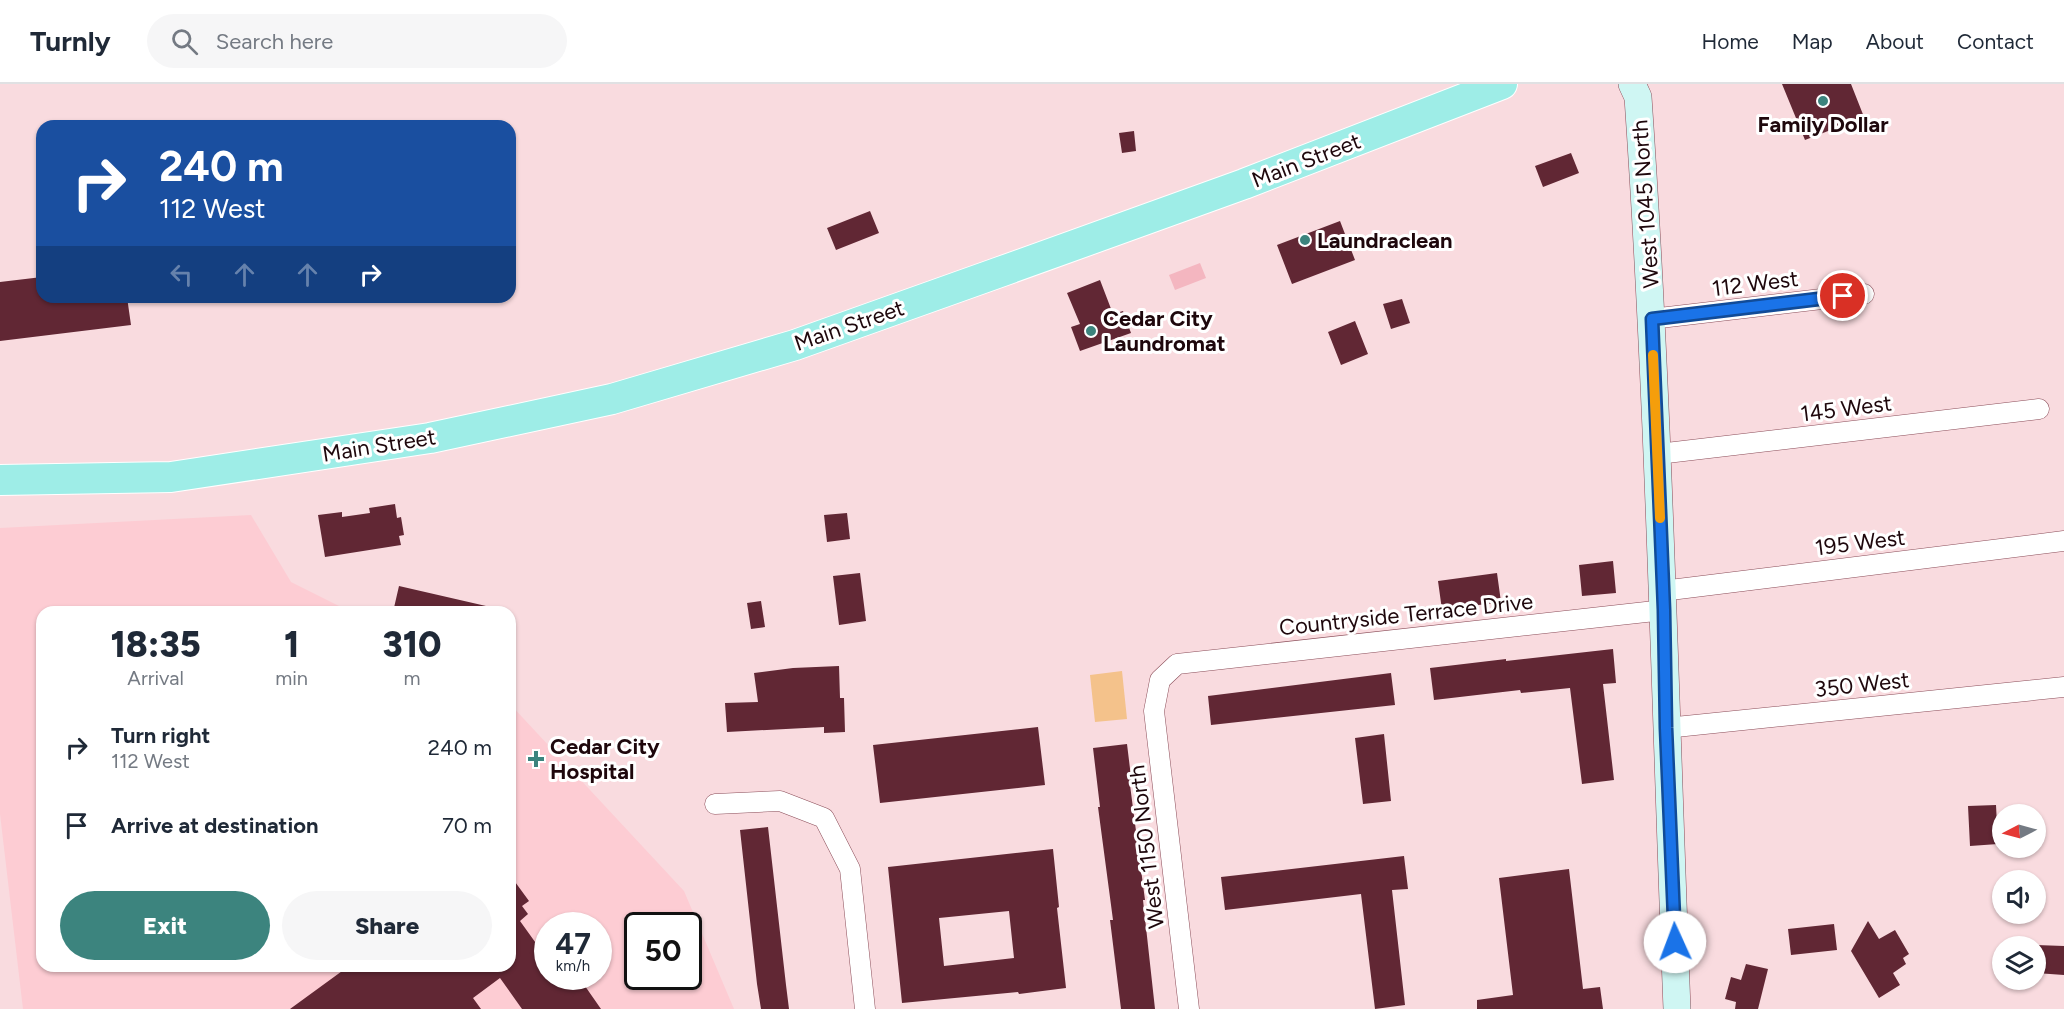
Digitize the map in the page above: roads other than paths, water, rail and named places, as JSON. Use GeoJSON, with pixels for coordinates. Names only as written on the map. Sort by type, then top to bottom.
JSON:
{"type":"FeatureCollection","features":[{"type":"Feature","properties":{"kind":"main road","name":"Main Street"},"geometry":{"type":"LineString","coordinates":[[0,480],[171,477],[430,438],[612,399],[795,345],[1244,184],[1502,84]]}},
{"type":"Feature","properties":{"kind":"main road","name":"West 1045 North"},"geometry":{"type":"LineString","coordinates":[[1632,84],[1638,97],[1652,319],[1677,1009]]}},
{"type":"Feature","properties":{"kind":"street","name":"112 West"},"geometry":{"type":"LineString","coordinates":[[1652,319],[1864,294]]}},
{"type":"Feature","properties":{"kind":"street","name":"145 West"},"geometry":{"type":"LineString","coordinates":[[1658,454],[2039,409]]}},
{"type":"Feature","properties":{"kind":"street","name":"195 West"},"geometry":{"type":"LineString","coordinates":[[1663,601],[2064,541]]}},
{"type":"Feature","properties":{"kind":"street","name":"Countryside Terrace Drive"},"geometry":{"type":"LineString","coordinates":[[1160,680],[1177,663],[1663,601]]}},
{"type":"Feature","properties":{"kind":"street","name":"West 1150 North"},"geometry":{"type":"LineString","coordinates":[[1160,680],[1154,711],[1189,1009]]}},
{"type":"Feature","properties":{"kind":"street","name":"350 West"},"geometry":{"type":"LineString","coordinates":[[1666,728],[2064,687]]}},
{"type":"Feature","properties":{"kind":"street"},"geometry":{"type":"LineString","coordinates":[[715,804],[780,801],[824,818],[850,869],[865,1009]]}},
{"type":"Feature","properties":{"kind":"place","name":"Family Dollar"},"geometry":{"type":"Point","coordinates":[1823,101]}},
{"type":"Feature","properties":{"kind":"place","name":"Laundraclean"},"geometry":{"type":"Point","coordinates":[1305,240]}},
{"type":"Feature","properties":{"kind":"place","name":"Cedar City Laundromat"},"geometry":{"type":"Point","coordinates":[1091,331]}},
{"type":"Feature","properties":{"kind":"place","name":"Cedar City Hospital"},"geometry":{"type":"Point","coordinates":[536,759]}}]}
